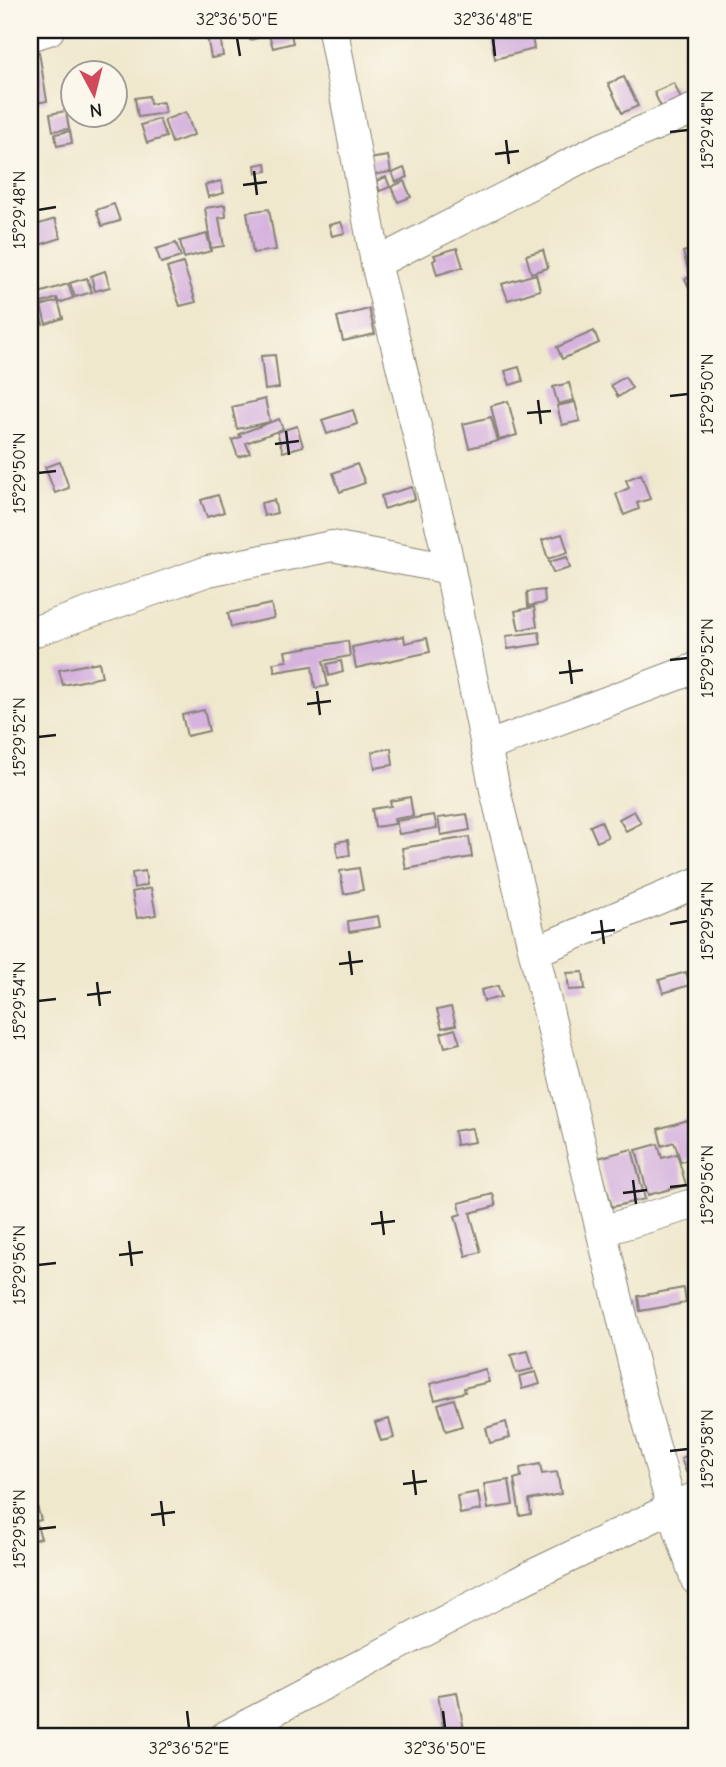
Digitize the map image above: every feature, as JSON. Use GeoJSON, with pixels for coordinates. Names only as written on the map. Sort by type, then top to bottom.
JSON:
{"type":"FeatureCollection","features":[{"type":"Feature","properties":{"kind":"street"},"geometry":{"type":"LineString","coordinates":[[30,36],[49,30]]}},
{"type":"Feature","properties":{"kind":"street"},"geometry":{"type":"LineString","coordinates":[[333,30],[376,263],[450,569],[486,747],[644,1408],[684,1502],[696,1580]]}},
{"type":"Feature","properties":{"kind":"street"},"geometry":{"type":"LineString","coordinates":[[376,263],[595,151],[696,108]]}},
{"type":"Feature","properties":{"kind":"street"},"geometry":{"type":"LineString","coordinates":[[30,634],[208,571],[332,545],[450,569]]}},
{"type":"Feature","properties":{"kind":"street"},"geometry":{"type":"LineString","coordinates":[[486,747],[696,668]]}},
{"type":"Feature","properties":{"kind":"street"},"geometry":{"type":"LineString","coordinates":[[534,951],[696,883]]}},
{"type":"Feature","properties":{"kind":"street"},"geometry":{"type":"LineString","coordinates":[[601,1231],[696,1203]]}},
{"type":"Feature","properties":{"kind":"street"},"geometry":{"type":"LineString","coordinates":[[224,1737],[526,1578],[684,1502]]}},
{"type":"Feature","properties":{"kind":"building"},"geometry":{"type":"Polygon","coordinates":[[[247,30],[263,30],[265,36],[250,40],[247,30]]]}},
{"type":"Feature","properties":{"kind":"building"},"geometry":{"type":"Polygon","coordinates":[[[290,30],[293,43],[273,48],[268,31],[290,30]]]}},
{"type":"Feature","properties":{"kind":"building"},"geometry":{"type":"Polygon","coordinates":[[[490,30],[531,30],[534,49],[495,59],[490,30]]]}},
{"type":"Feature","properties":{"kind":"building"},"geometry":{"type":"Polygon","coordinates":[[[220,34],[223,56],[211,58],[207,36],[220,34]]]}},
{"type":"Feature","properties":{"kind":"building"},"geometry":{"type":"Polygon","coordinates":[[[39,52],[47,101],[30,104],[30,54],[39,52]]]}},
{"type":"Feature","properties":{"kind":"building"},"geometry":{"type":"Polygon","coordinates":[[[624,77],[638,106],[622,113],[608,83],[624,77]]]}},
{"type":"Feature","properties":{"kind":"building"},"geometry":{"type":"Polygon","coordinates":[[[674,83],[681,99],[661,107],[654,92],[674,83]]]}},
{"type":"Feature","properties":{"kind":"building"},"geometry":{"type":"Polygon","coordinates":[[[149,96],[150,104],[163,102],[165,113],[138,117],[135,98],[149,96]]]}},
{"type":"Feature","properties":{"kind":"building"},"geometry":{"type":"Polygon","coordinates":[[[60,112],[61,130],[53,131],[50,114],[60,112]]]}},
{"type":"Feature","properties":{"kind":"building"},"geometry":{"type":"Polygon","coordinates":[[[186,112],[194,135],[172,143],[164,120],[186,112]]]}},
{"type":"Feature","properties":{"kind":"building"},"geometry":{"type":"Polygon","coordinates":[[[159,119],[166,137],[147,143],[141,125],[159,119]]]}},
{"type":"Feature","properties":{"kind":"building"},"geometry":{"type":"Polygon","coordinates":[[[70,131],[72,143],[57,146],[55,134],[70,131]]]}},
{"type":"Feature","properties":{"kind":"building"},"geometry":{"type":"Polygon","coordinates":[[[388,156],[391,172],[373,175],[363,160],[388,156]]]}},
{"type":"Feature","properties":{"kind":"building"},"geometry":{"type":"Polygon","coordinates":[[[266,163],[267,171],[256,173],[255,165],[266,163]]]}},
{"type":"Feature","properties":{"kind":"building"},"geometry":{"type":"Polygon","coordinates":[[[404,168],[408,177],[396,182],[392,173],[404,168]]]}},
{"type":"Feature","properties":{"kind":"building"},"geometry":{"type":"Polygon","coordinates":[[[386,177],[390,187],[380,191],[376,181],[386,177]]]}},
{"type":"Feature","properties":{"kind":"building"},"geometry":{"type":"Polygon","coordinates":[[[221,181],[224,193],[208,197],[205,185],[221,181]]]}},
{"type":"Feature","properties":{"kind":"building"},"geometry":{"type":"Polygon","coordinates":[[[404,181],[411,197],[398,202],[391,187],[404,181]]]}},
{"type":"Feature","properties":{"kind":"building"},"geometry":{"type":"Polygon","coordinates":[[[114,204],[120,221],[102,226],[96,210],[114,204]]]}},
{"type":"Feature","properties":{"kind":"building"},"geometry":{"type":"Polygon","coordinates":[[[225,205],[226,217],[219,218],[224,246],[211,248],[205,208],[225,205]]]}},
{"type":"Feature","properties":{"kind":"building"},"geometry":{"type":"Polygon","coordinates":[[[269,209],[276,250],[253,253],[247,212],[269,209]]]}},
{"type":"Feature","properties":{"kind":"building"},"geometry":{"type":"Polygon","coordinates":[[[55,219],[61,238],[30,248],[30,227],[55,219]]]}},
{"type":"Feature","properties":{"kind":"building"},"geometry":{"type":"Polygon","coordinates":[[[341,222],[345,233],[332,236],[329,225],[341,222]]]}},
{"type":"Feature","properties":{"kind":"building"},"geometry":{"type":"Polygon","coordinates":[[[207,234],[211,251],[184,258],[180,241],[207,234]]]}},
{"type":"Feature","properties":{"kind":"building"},"geometry":{"type":"Polygon","coordinates":[[[176,243],[181,257],[161,263],[156,249],[176,243]]]}},
{"type":"Feature","properties":{"kind":"building"},"geometry":{"type":"Polygon","coordinates":[[[457,248],[463,267],[437,275],[434,255],[457,248]]]}},
{"type":"Feature","properties":{"kind":"building"},"geometry":{"type":"Polygon","coordinates":[[[696,248],[696,271],[689,273],[683,252],[696,248]]]}},
{"type":"Feature","properties":{"kind":"building"},"geometry":{"type":"Polygon","coordinates":[[[543,250],[548,268],[531,273],[526,255],[543,250]]]}},
{"type":"Feature","properties":{"kind":"building"},"geometry":{"type":"Polygon","coordinates":[[[183,263],[196,302],[180,306],[167,268],[183,263]]]}},
{"type":"Feature","properties":{"kind":"building"},"geometry":{"type":"Polygon","coordinates":[[[105,271],[110,287],[95,291],[91,276],[105,271]]]}},
{"type":"Feature","properties":{"kind":"building"},"geometry":{"type":"Polygon","coordinates":[[[536,274],[540,290],[508,300],[502,284],[536,274]]]}},
{"type":"Feature","properties":{"kind":"building"},"geometry":{"type":"Polygon","coordinates":[[[696,274],[696,288],[690,290],[685,279],[696,274]]]}},
{"type":"Feature","properties":{"kind":"building"},"geometry":{"type":"Polygon","coordinates":[[[87,278],[92,292],[75,297],[70,283],[87,278]]]}},
{"type":"Feature","properties":{"kind":"building"},"geometry":{"type":"Polygon","coordinates":[[[68,284],[73,298],[59,303],[57,298],[39,304],[36,294],[68,284]]]}},
{"type":"Feature","properties":{"kind":"building"},"geometry":{"type":"Polygon","coordinates":[[[58,301],[63,318],[46,324],[41,306],[58,301]]]}},
{"type":"Feature","properties":{"kind":"building"},"geometry":{"type":"Polygon","coordinates":[[[36,304],[43,324],[30,328],[30,306],[36,304]]]}},
{"type":"Feature","properties":{"kind":"building"},"geometry":{"type":"Polygon","coordinates":[[[369,309],[375,334],[343,341],[337,317],[369,309]]]}},
{"type":"Feature","properties":{"kind":"building"},"geometry":{"type":"Polygon","coordinates":[[[594,331],[599,343],[562,359],[557,347],[594,331]]]}},
{"type":"Feature","properties":{"kind":"building"},"geometry":{"type":"Polygon","coordinates":[[[275,355],[279,388],[265,390],[261,356],[275,355]]]}},
{"type":"Feature","properties":{"kind":"building"},"geometry":{"type":"Polygon","coordinates":[[[519,367],[523,381],[510,385],[505,371],[519,367]]]}},
{"type":"Feature","properties":{"kind":"building"},"geometry":{"type":"Polygon","coordinates":[[[625,377],[632,388],[618,397],[611,385],[625,377]]]}},
{"type":"Feature","properties":{"kind":"building"},"geometry":{"type":"Polygon","coordinates":[[[569,383],[574,400],[558,404],[553,387],[569,383]]]}},
{"type":"Feature","properties":{"kind":"building"},"geometry":{"type":"Polygon","coordinates":[[[265,399],[270,422],[237,429],[232,407],[265,399]]]}},
{"type":"Feature","properties":{"kind":"building"},"geometry":{"type":"Polygon","coordinates":[[[508,401],[517,435],[499,440],[491,406],[508,401]]]}},
{"type":"Feature","properties":{"kind":"building"},"geometry":{"type":"Polygon","coordinates":[[[575,402],[580,421],[562,425],[557,406],[575,402]]]}},
{"type":"Feature","properties":{"kind":"building"},"geometry":{"type":"Polygon","coordinates":[[[353,410],[357,424],[327,434],[322,420],[353,410]]]}},
{"type":"Feature","properties":{"kind":"building"},"geometry":{"type":"Polygon","coordinates":[[[491,417],[498,441],[469,448],[463,424],[491,417]]]}},
{"type":"Feature","properties":{"kind":"building"},"geometry":{"type":"Polygon","coordinates":[[[279,419],[283,429],[246,443],[250,453],[238,457],[232,440],[241,437],[239,434],[279,419]]]}},
{"type":"Feature","properties":{"kind":"building"},"geometry":{"type":"Polygon","coordinates":[[[297,426],[303,446],[283,452],[277,432],[297,426]]]}},
{"type":"Feature","properties":{"kind":"building"},"geometry":{"type":"Polygon","coordinates":[[[60,462],[69,488],[55,493],[45,467],[60,462]]]}},
{"type":"Feature","properties":{"kind":"building"},"geometry":{"type":"Polygon","coordinates":[[[357,464],[365,483],[340,492],[333,473],[357,464]]]}},
{"type":"Feature","properties":{"kind":"building"},"geometry":{"type":"Polygon","coordinates":[[[641,474],[650,499],[637,503],[639,509],[624,515],[616,494],[629,488],[626,480],[641,474]]]}},
{"type":"Feature","properties":{"kind":"building"},"geometry":{"type":"Polygon","coordinates":[[[412,487],[415,499],[384,509],[381,496],[412,487]]]}},
{"type":"Feature","properties":{"kind":"building"},"geometry":{"type":"Polygon","coordinates":[[[218,495],[224,512],[207,517],[201,500],[218,495]]]}},
{"type":"Feature","properties":{"kind":"building"},"geometry":{"type":"Polygon","coordinates":[[[274,500],[277,513],[264,516],[261,503],[274,500]]]}},
{"type":"Feature","properties":{"kind":"building"},"geometry":{"type":"Polygon","coordinates":[[[562,534],[568,552],[548,559],[542,540],[562,534]]]}},
{"type":"Feature","properties":{"kind":"building"},"geometry":{"type":"Polygon","coordinates":[[[567,557],[570,568],[553,573],[549,562],[567,557]]]}},
{"type":"Feature","properties":{"kind":"building"},"geometry":{"type":"Polygon","coordinates":[[[544,590],[545,603],[528,606],[527,592],[544,590]]]}},
{"type":"Feature","properties":{"kind":"building"},"geometry":{"type":"Polygon","coordinates":[[[271,604],[274,618],[231,627],[228,613],[271,604]]]}},
{"type":"Feature","properties":{"kind":"building"},"geometry":{"type":"Polygon","coordinates":[[[534,607],[537,626],[519,630],[515,611],[534,607]]]}},
{"type":"Feature","properties":{"kind":"building"},"geometry":{"type":"Polygon","coordinates":[[[539,632],[541,644],[508,649],[506,636],[539,632]]]}},
{"type":"Feature","properties":{"kind":"building"},"geometry":{"type":"Polygon","coordinates":[[[404,636],[405,643],[427,638],[430,652],[356,668],[352,647],[404,636]]]}},
{"type":"Feature","properties":{"kind":"building"},"geometry":{"type":"Polygon","coordinates":[[[348,641],[350,656],[323,661],[328,686],[315,688],[312,666],[275,672],[273,663],[287,661],[285,651],[348,641]]]}},
{"type":"Feature","properties":{"kind":"building"},"geometry":{"type":"Polygon","coordinates":[[[341,661],[343,672],[329,676],[327,664],[341,661]]]}},
{"type":"Feature","properties":{"kind":"building"},"geometry":{"type":"Polygon","coordinates":[[[99,662],[102,677],[63,685],[59,670],[99,662]]]}},
{"type":"Feature","properties":{"kind":"building"},"geometry":{"type":"Polygon","coordinates":[[[204,710],[209,731],[187,736],[182,715],[204,710]]]}},
{"type":"Feature","properties":{"kind":"building"},"geometry":{"type":"Polygon","coordinates":[[[391,748],[393,765],[375,768],[372,752],[391,748]]]}},
{"type":"Feature","properties":{"kind":"building"},"geometry":{"type":"Polygon","coordinates":[[[410,797],[413,816],[394,819],[395,824],[375,827],[372,809],[391,806],[390,801],[410,797]]]}},
{"type":"Feature","properties":{"kind":"building"},"geometry":{"type":"Polygon","coordinates":[[[634,811],[641,823],[626,831],[619,819],[634,811]]]}},
{"type":"Feature","properties":{"kind":"building"},"geometry":{"type":"Polygon","coordinates":[[[467,814],[470,830],[441,835],[438,818],[467,814]]]}},
{"type":"Feature","properties":{"kind":"building"},"geometry":{"type":"Polygon","coordinates":[[[434,815],[437,828],[399,834],[396,821],[434,815]]]}},
{"type":"Feature","properties":{"kind":"building"},"geometry":{"type":"Polygon","coordinates":[[[601,821],[608,837],[597,842],[590,826],[601,821]]]}},
{"type":"Feature","properties":{"kind":"building"},"geometry":{"type":"Polygon","coordinates":[[[469,837],[472,857],[406,869],[402,848],[469,837]]]}},
{"type":"Feature","properties":{"kind":"building"},"geometry":{"type":"Polygon","coordinates":[[[348,840],[350,855],[338,857],[336,842],[348,840]]]}},
{"type":"Feature","properties":{"kind":"building"},"geometry":{"type":"Polygon","coordinates":[[[359,868],[363,890],[344,894],[340,871],[359,868]]]}},
{"type":"Feature","properties":{"kind":"building"},"geometry":{"type":"Polygon","coordinates":[[[145,871],[147,885],[134,888],[132,873],[145,871]]]}},
{"type":"Feature","properties":{"kind":"building"},"geometry":{"type":"Polygon","coordinates":[[[151,888],[156,915],[137,918],[132,892],[151,888]]]}},
{"type":"Feature","properties":{"kind":"building"},"geometry":{"type":"Polygon","coordinates":[[[378,916],[380,927],[349,932],[348,921],[378,916]]]}},
{"type":"Feature","properties":{"kind":"building"},"geometry":{"type":"Polygon","coordinates":[[[583,972],[585,989],[569,990],[567,973],[583,972]]]}},
{"type":"Feature","properties":{"kind":"building"},"geometry":{"type":"Polygon","coordinates":[[[686,972],[690,985],[663,993],[659,980],[686,972]]]}},
{"type":"Feature","properties":{"kind":"building"},"geometry":{"type":"Polygon","coordinates":[[[498,986],[501,997],[484,1001],[481,990],[498,986]]]}},
{"type":"Feature","properties":{"kind":"building"},"geometry":{"type":"Polygon","coordinates":[[[451,1007],[456,1025],[442,1028],[437,1010],[451,1007]]]}},
{"type":"Feature","properties":{"kind":"building"},"geometry":{"type":"Polygon","coordinates":[[[455,1029],[460,1043],[445,1047],[441,1033],[455,1029]]]}},
{"type":"Feature","properties":{"kind":"building"},"geometry":{"type":"Polygon","coordinates":[[[687,1120],[696,1157],[681,1162],[674,1142],[662,1146],[658,1129],[687,1120]]]}},
{"type":"Feature","properties":{"kind":"building"},"geometry":{"type":"Polygon","coordinates":[[[472,1128],[475,1142],[456,1145],[454,1131],[472,1128]]]}},
{"type":"Feature","properties":{"kind":"building"},"geometry":{"type":"Polygon","coordinates":[[[658,1144],[662,1158],[677,1154],[686,1185],[648,1195],[636,1150],[658,1144]]]}},
{"type":"Feature","properties":{"kind":"building"},"geometry":{"type":"Polygon","coordinates":[[[632,1149],[645,1199],[612,1207],[598,1158],[632,1149]]]}},
{"type":"Feature","properties":{"kind":"building"},"geometry":{"type":"Polygon","coordinates":[[[493,1194],[496,1206],[470,1213],[481,1252],[466,1256],[455,1216],[461,1214],[459,1203],[493,1194]]]}},
{"type":"Feature","properties":{"kind":"building"},"geometry":{"type":"Polygon","coordinates":[[[684,1288],[686,1303],[640,1311],[638,1296],[684,1288]]]}},
{"type":"Feature","properties":{"kind":"building"},"geometry":{"type":"Polygon","coordinates":[[[528,1351],[533,1369],[516,1373],[511,1355],[528,1351]]]}},
{"type":"Feature","properties":{"kind":"building"},"geometry":{"type":"Polygon","coordinates":[[[485,1369],[489,1382],[464,1388],[465,1392],[435,1400],[430,1384],[485,1369]]]}},
{"type":"Feature","properties":{"kind":"building"},"geometry":{"type":"Polygon","coordinates":[[[536,1372],[540,1384],[522,1389],[519,1376],[536,1372]]]}},
{"type":"Feature","properties":{"kind":"building"},"geometry":{"type":"Polygon","coordinates":[[[454,1399],[462,1426],[446,1431],[438,1404],[454,1399]]]}},
{"type":"Feature","properties":{"kind":"building"},"geometry":{"type":"Polygon","coordinates":[[[389,1419],[394,1438],[381,1441],[375,1423],[389,1419]]]}},
{"type":"Feature","properties":{"kind":"building"},"geometry":{"type":"Polygon","coordinates":[[[506,1422],[510,1438],[490,1443],[486,1428],[506,1422]]]}},
{"type":"Feature","properties":{"kind":"building"},"geometry":{"type":"Polygon","coordinates":[[[696,1452],[696,1468],[686,1472],[681,1458],[696,1452]]]}},
{"type":"Feature","properties":{"kind":"building"},"geometry":{"type":"Polygon","coordinates":[[[540,1464],[542,1474],[557,1472],[561,1494],[529,1500],[531,1514],[520,1516],[514,1479],[521,1477],[520,1468],[540,1464]]]}},
{"type":"Feature","properties":{"kind":"building"},"geometry":{"type":"Polygon","coordinates":[[[509,1480],[513,1505],[488,1509],[484,1484],[509,1480]]]}},
{"type":"Feature","properties":{"kind":"building"},"geometry":{"type":"Polygon","coordinates":[[[478,1492],[481,1510],[460,1514],[457,1496],[478,1492]]]}},
{"type":"Feature","properties":{"kind":"building"},"geometry":{"type":"Polygon","coordinates":[[[37,1506],[41,1520],[30,1523],[30,1508],[37,1506]]]}},
{"type":"Feature","properties":{"kind":"building"},"geometry":{"type":"Polygon","coordinates":[[[36,1523],[41,1538],[30,1541],[30,1525],[36,1523]]]}},
{"type":"Feature","properties":{"kind":"building"},"geometry":{"type":"Polygon","coordinates":[[[457,1692],[464,1730],[444,1733],[438,1695],[457,1692]]]}}]}
